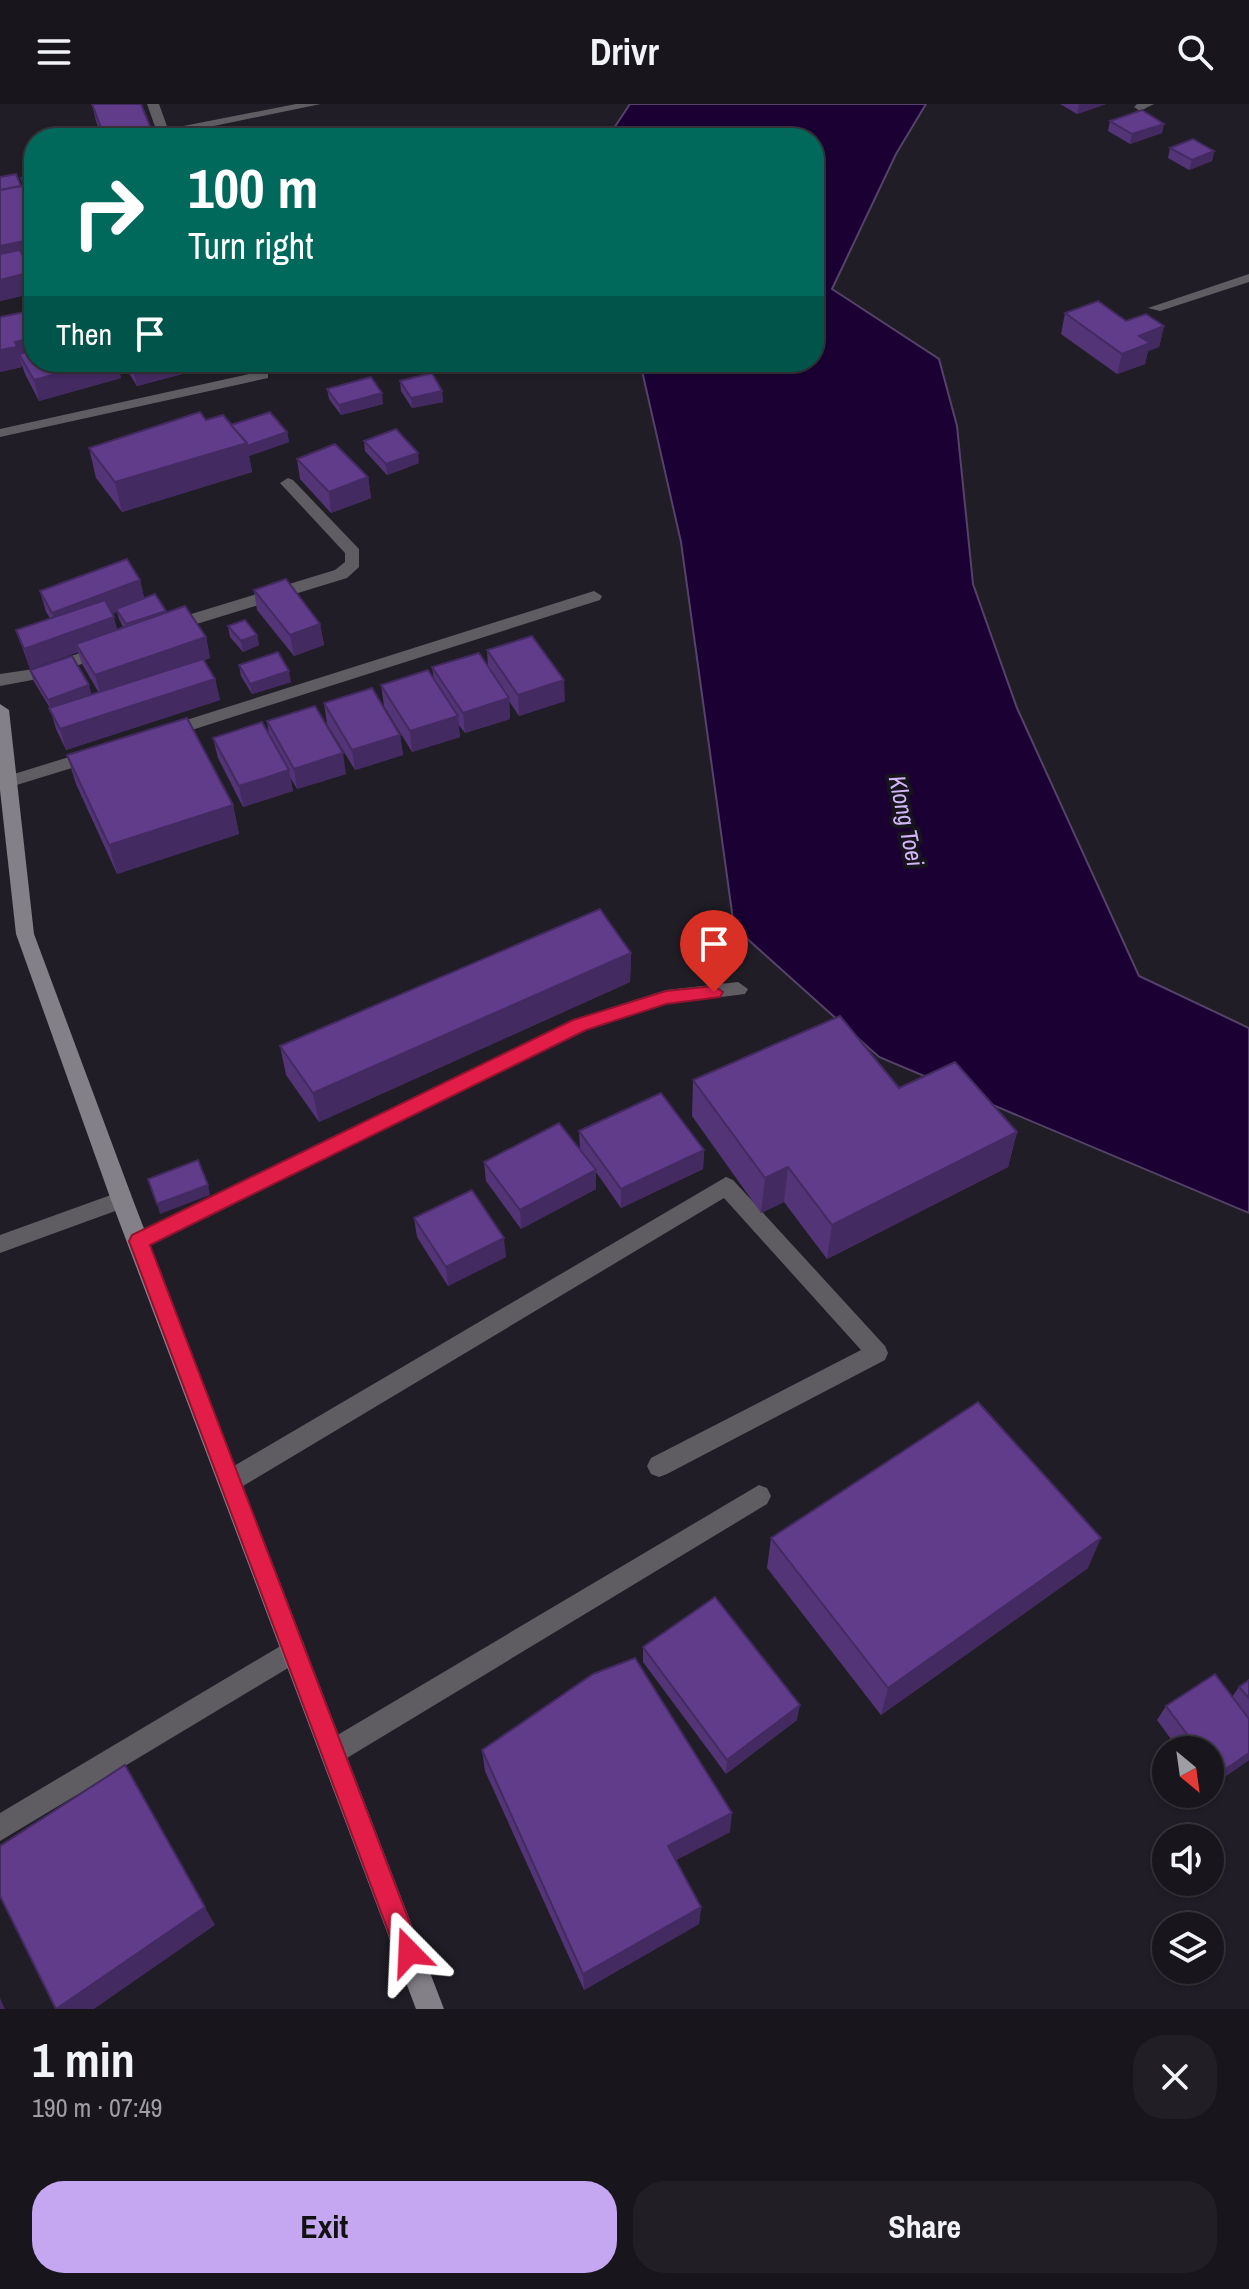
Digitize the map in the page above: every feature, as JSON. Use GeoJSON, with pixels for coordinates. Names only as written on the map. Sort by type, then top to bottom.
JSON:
{"type":"FeatureCollection","features":[{"type":"Feature","properties":{"kind":"street"},"geometry":{"type":"LineString","coordinates":[[153,104],[162,128]]}},
{"type":"Feature","properties":{"kind":"street"},"geometry":{"type":"LineString","coordinates":[[202,128],[315,104]]}},
{"type":"Feature","properties":{"kind":"street"},"geometry":{"type":"LineString","coordinates":[[1155,308],[1249,278]]}},
{"type":"Feature","properties":{"kind":"street"},"geometry":{"type":"LineString","coordinates":[[0,433],[263,375]]}},
{"type":"Feature","properties":{"kind":"street"},"geometry":{"type":"LineString","coordinates":[[153,633],[341,574],[353,564],[353,552],[288,483]]}},
{"type":"Feature","properties":{"kind":"street"},"geometry":{"type":"LineString","coordinates":[[143,739],[594,596]]}},
{"type":"Feature","properties":{"kind":"street"},"geometry":{"type":"LineString","coordinates":[[0,680],[37,674],[124,643]]}},
{"type":"Feature","properties":{"kind":"street"},"geometry":{"type":"LineString","coordinates":[[0,710],[25,934],[122,1200],[430,2009]]}},
{"type":"Feature","properties":{"kind":"street"},"geometry":{"type":"LineString","coordinates":[[7,782],[113,749]]}},
{"type":"Feature","properties":{"kind":"street"},"geometry":{"type":"LineString","coordinates":[[139,1241],[579,1025],[666,997],[738,989]]}},
{"type":"Feature","properties":{"kind":"street"},"geometry":{"type":"LineString","coordinates":[[230,1481],[726,1186],[877,1353],[659,1466]]}},
{"type":"Feature","properties":{"kind":"street"},"geometry":{"type":"LineString","coordinates":[[0,1244],[122,1200]]}},
{"type":"Feature","properties":{"kind":"street"},"geometry":{"type":"LineString","coordinates":[[333,1752],[759,1496]]}},
{"type":"Feature","properties":{"kind":"street"},"geometry":{"type":"LineString","coordinates":[[0,1828],[294,1650]]}},
{"type":"Feature","properties":{"kind":"water","name":"Klong Toei"},"geometry":{"type":"Polygon","coordinates":[[[630,104],[926,104],[896,154],[832,289],[939,359],[957,426],[973,584],[1017,708],[1139,976],[1249,1028],[1249,1213],[879,1057],[734,927],[681,542],[642,372],[824,372],[824,128],[614,128],[630,104]]]}},
{"type":"Feature","properties":{"kind":"building"},"geometry":{"type":"Polygon","coordinates":[[[92,104],[141,104],[151,128],[101,128],[92,104]]]}},
{"type":"Feature","properties":{"kind":"building"},"geometry":{"type":"Polygon","coordinates":[[[1142,110],[1164,124],[1132,134],[1110,121],[1142,110]]]}},
{"type":"Feature","properties":{"kind":"building"},"geometry":{"type":"Polygon","coordinates":[[[1193,139],[1214,151],[1192,160],[1170,148],[1193,139]]]}},
{"type":"Feature","properties":{"kind":"building"},"geometry":{"type":"Polygon","coordinates":[[[16,174],[21,186],[0,190],[0,177],[16,174]]]}},
{"type":"Feature","properties":{"kind":"building"},"geometry":{"type":"Polygon","coordinates":[[[22,186],[24,190],[24,241],[0,246],[0,190],[22,186]]]}},
{"type":"Feature","properties":{"kind":"building"},"geometry":{"type":"Polygon","coordinates":[[[20,250],[24,258],[24,274],[0,280],[0,254],[20,250]]]}},
{"type":"Feature","properties":{"kind":"building"},"geometry":{"type":"Polygon","coordinates":[[[1098,301],[1126,321],[1146,314],[1164,326],[1139,336],[1150,343],[1122,354],[1065,313],[1098,301]]]}},
{"type":"Feature","properties":{"kind":"building"},"geometry":{"type":"Polygon","coordinates":[[[24,312],[24,340],[15,342],[17,347],[0,350],[0,317],[24,312]]]}},
{"type":"Feature","properties":{"kind":"building"},"geometry":{"type":"Polygon","coordinates":[[[29,372],[63,372],[34,380],[29,372]]]}},
{"type":"Feature","properties":{"kind":"building"},"geometry":{"type":"Polygon","coordinates":[[[432,373],[442,391],[411,398],[400,381],[432,373]]]}},
{"type":"Feature","properties":{"kind":"building"},"geometry":{"type":"Polygon","coordinates":[[[371,377],[382,393],[339,405],[327,389],[371,377]]]}},
{"type":"Feature","properties":{"kind":"building"},"geometry":{"type":"Polygon","coordinates":[[[200,412],[206,420],[223,415],[247,443],[115,482],[89,448],[200,412]]]}},
{"type":"Feature","properties":{"kind":"building"},"geometry":{"type":"Polygon","coordinates":[[[270,412],[287,432],[247,446],[231,425],[270,412]]]}},
{"type":"Feature","properties":{"kind":"building"},"geometry":{"type":"Polygon","coordinates":[[[396,429],[418,453],[386,464],[364,441],[396,429]]]}},
{"type":"Feature","properties":{"kind":"building"},"geometry":{"type":"Polygon","coordinates":[[[335,444],[368,477],[329,492],[297,459],[335,444]]]}},
{"type":"Feature","properties":{"kind":"building"},"geometry":{"type":"Polygon","coordinates":[[[127,559],[140,580],[52,613],[40,591],[127,559]]]}},
{"type":"Feature","properties":{"kind":"building"},"geometry":{"type":"Polygon","coordinates":[[[286,579],[320,624],[290,635],[254,590],[286,579]]]}},
{"type":"Feature","properties":{"kind":"building"},"geometry":{"type":"Polygon","coordinates":[[[155,594],[166,611],[126,624],[116,609],[155,594]]]}},
{"type":"Feature","properties":{"kind":"building"},"geometry":{"type":"Polygon","coordinates":[[[105,600],[114,617],[24,649],[16,630],[105,600]]]}},
{"type":"Feature","properties":{"kind":"building"},"geometry":{"type":"Polygon","coordinates":[[[185,606],[206,637],[95,675],[76,644],[185,606]]]}},
{"type":"Feature","properties":{"kind":"building"},"geometry":{"type":"Polygon","coordinates":[[[245,620],[257,635],[241,641],[228,626],[245,620]]]}},
{"type":"Feature","properties":{"kind":"building"},"geometry":{"type":"Polygon","coordinates":[[[532,636],[564,680],[518,695],[487,650],[532,636]]]}},
{"type":"Feature","properties":{"kind":"building"},"geometry":{"type":"Polygon","coordinates":[[[278,652],[289,671],[250,684],[239,665],[278,652]]]}},
{"type":"Feature","properties":{"kind":"building"},"geometry":{"type":"Polygon","coordinates":[[[479,653],[509,698],[463,713],[432,667],[479,653]]]}},
{"type":"Feature","properties":{"kind":"building"},"geometry":{"type":"Polygon","coordinates":[[[72,656],[89,685],[48,700],[30,670],[72,656]]]}},
{"type":"Feature","properties":{"kind":"building"},"geometry":{"type":"Polygon","coordinates":[[[203,659],[215,679],[60,729],[49,708],[203,659]]]}},
{"type":"Feature","properties":{"kind":"building"},"geometry":{"type":"Polygon","coordinates":[[[428,670],[458,716],[410,731],[381,685],[428,670]]]}},
{"type":"Feature","properties":{"kind":"building"},"geometry":{"type":"Polygon","coordinates":[[[372,688],[400,735],[352,750],[324,703],[372,688]]]}},
{"type":"Feature","properties":{"kind":"building"},"geometry":{"type":"Polygon","coordinates":[[[315,706],[343,753],[294,769],[267,721],[315,706]]]}},
{"type":"Feature","properties":{"kind":"building"},"geometry":{"type":"Polygon","coordinates":[[[187,718],[233,805],[109,845],[67,755],[187,718]]]}},
{"type":"Feature","properties":{"kind":"building"},"geometry":{"type":"Polygon","coordinates":[[[262,722],[289,770],[239,786],[213,738],[262,722]]]}},
{"type":"Feature","properties":{"kind":"building"},"geometry":{"type":"Polygon","coordinates":[[[600,909],[631,953],[313,1093],[280,1046],[600,909]]]}},
{"type":"Feature","properties":{"kind":"building"},"geometry":{"type":"Polygon","coordinates":[[[840,1016],[899,1088],[955,1062],[1017,1132],[832,1225],[788,1167],[765,1178],[693,1080],[840,1016]]]}},
{"type":"Feature","properties":{"kind":"building"},"geometry":{"type":"Polygon","coordinates":[[[661,1093],[704,1150],[621,1189],[579,1131],[661,1093]]]}},
{"type":"Feature","properties":{"kind":"building"},"geometry":{"type":"Polygon","coordinates":[[[559,1123],[596,1170],[520,1210],[484,1162],[559,1123]]]}},
{"type":"Feature","properties":{"kind":"building"},"geometry":{"type":"Polygon","coordinates":[[[198,1160],[208,1185],[157,1204],[148,1179],[198,1160]]]}},
{"type":"Feature","properties":{"kind":"building"},"geometry":{"type":"Polygon","coordinates":[[[472,1190],[504,1238],[446,1267],[414,1218],[472,1190]]]}},
{"type":"Feature","properties":{"kind":"building"},"geometry":{"type":"Polygon","coordinates":[[[978,1402],[1101,1538],[888,1688],[771,1538],[978,1402]]]}},
{"type":"Feature","properties":{"kind":"building"},"geometry":{"type":"Polygon","coordinates":[[[715,1597],[800,1705],[727,1760],[643,1647],[715,1597]]]}},
{"type":"Feature","properties":{"kind":"building"},"geometry":{"type":"Polygon","coordinates":[[[635,1658],[732,1813],[668,1846],[701,1907],[583,1974],[482,1750],[593,1674],[635,1658]]]}},
{"type":"Feature","properties":{"kind":"building"},"geometry":{"type":"Polygon","coordinates":[[[1215,1674],[1249,1719],[1249,1753],[1224,1770],[1224,1736],[1188,1736],[1166,1706],[1215,1674]]]}},
{"type":"Feature","properties":{"kind":"building"},"geometry":{"type":"Polygon","coordinates":[[[1249,1680],[1249,1698],[1239,1687],[1249,1680]]]}},
{"type":"Feature","properties":{"kind":"building"},"geometry":{"type":"Polygon","coordinates":[[[125,1765],[205,1907],[56,2009],[0,1896],[0,1846],[125,1765]]]}},
{"type":"Feature","properties":{"kind":"route"},"geometry":{"type":"LineString","coordinates":[[409,1952],[139,1241],[579,1025],[666,997],[714,992]]}}]}
